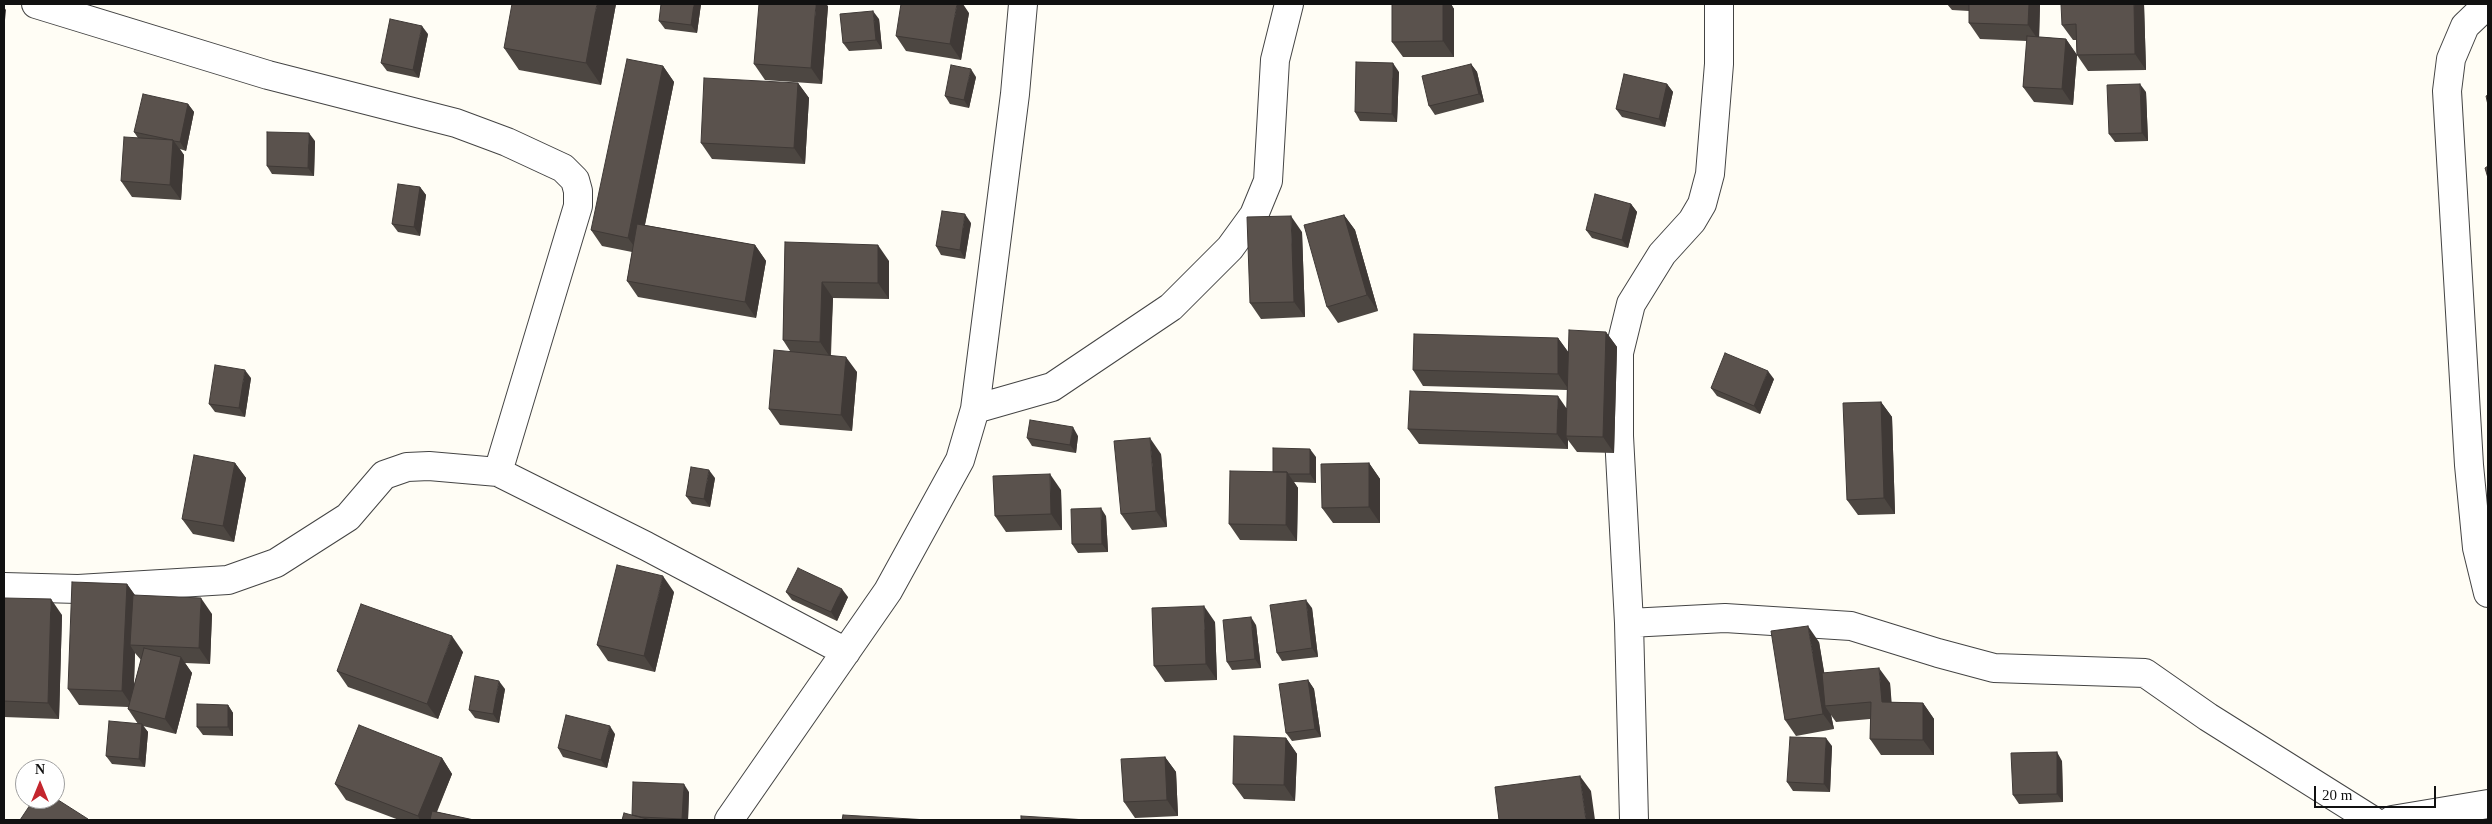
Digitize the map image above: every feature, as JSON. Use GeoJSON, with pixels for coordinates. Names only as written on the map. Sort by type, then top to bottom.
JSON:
{"type":"FeatureCollection","features":[{"type":"Feature","properties":{"kind":"street"},"geometry":{"type":"LineString","coordinates":[[36,4],[268,75],[456,123],[507,142],[563,168],[575,180],[578,191],[578,206],[498,472]]}},
{"type":"Feature","properties":{"kind":"street"},"geometry":{"type":"LineString","coordinates":[[729,820],[888,591],[960,460],[975,409],[1012,113],[1023,4]]}},
{"type":"Feature","properties":{"kind":"street"},"geometry":{"type":"LineString","coordinates":[[975,409],[1052,387],[1171,307],[1230,248],[1254,215],[1268,181],[1275,60],[1289,4]]}},
{"type":"Feature","properties":{"kind":"street"},"geometry":{"type":"LineString","coordinates":[[1634,820],[1629,623],[1619,436],[1619,353],[1631,304],[1662,254],[1692,221],[1702,204],[1710,174],[1718,74],[1719,4]]}},
{"type":"Feature","properties":{"kind":"street"},"geometry":{"type":"LineString","coordinates":[[2488,4],[2465,26],[2451,59],[2447,91],[2469,465],[2477,548],[2488,593]]}},
{"type":"Feature","properties":{"kind":"street"},"geometry":{"type":"LineString","coordinates":[[4,587],[78,589],[228,580],[276,564],[348,516],[384,475],[407,467],[429,466],[498,472],[646,546],[846,652]]}},
{"type":"Feature","properties":{"kind":"street"},"geometry":{"type":"LineString","coordinates":[[1629,623],[1726,618],[1852,626],[1994,668],[2144,673],[2224,728],[2372,820]]}},
{"type":"Feature","properties":{"kind":"street"},"geometry":{"type":"LineString","coordinates":[[2392,820],[2488,804]]}},
{"type":"Feature","properties":{"kind":"building"},"geometry":{"type":"Polygon","coordinates":[[[512,4],[597,4],[586,63],[504,48],[512,4]]]}},
{"type":"Feature","properties":{"kind":"building"},"geometry":{"type":"Polygon","coordinates":[[[661,4],[694,4],[691,25],[659,21],[661,4]]]}},
{"type":"Feature","properties":{"kind":"building"},"geometry":{"type":"Polygon","coordinates":[[[759,4],[816,4],[811,68],[754,64],[759,4]]]}},
{"type":"Feature","properties":{"kind":"building"},"geometry":{"type":"Polygon","coordinates":[[[901,4],[957,4],[950,44],[896,36],[901,4]]]}},
{"type":"Feature","properties":{"kind":"building"},"geometry":{"type":"Polygon","coordinates":[[[1392,4],[1443,4],[1443,41],[1392,42],[1392,4]]]}},
{"type":"Feature","properties":{"kind":"building"},"geometry":{"type":"Polygon","coordinates":[[[1969,4],[2029,4],[2028,25],[1969,23],[1969,4]]]}},
{"type":"Feature","properties":{"kind":"building"},"geometry":{"type":"Polygon","coordinates":[[[2061,4],[2134,4],[2135,54],[2077,55],[2076,24],[2062,25],[2061,4]]]}},
{"type":"Feature","properties":{"kind":"building"},"geometry":{"type":"Polygon","coordinates":[[[873,11],[876,40],[843,43],[840,14],[873,11]]]}},
{"type":"Feature","properties":{"kind":"building"},"geometry":{"type":"Polygon","coordinates":[[[390,19],[422,26],[413,70],[381,63],[390,19]]]}},
{"type":"Feature","properties":{"kind":"building"},"geometry":{"type":"Polygon","coordinates":[[[2027,36],[2066,39],[2062,89],[2023,87],[2027,36]]]}},
{"type":"Feature","properties":{"kind":"building"},"geometry":{"type":"Polygon","coordinates":[[[627,59],[663,66],[628,238],[591,230],[627,59]]]}},
{"type":"Feature","properties":{"kind":"building"},"geometry":{"type":"Polygon","coordinates":[[[1356,62],[1393,63],[1392,114],[1355,112],[1356,62]]]}},
{"type":"Feature","properties":{"kind":"building"},"geometry":{"type":"Polygon","coordinates":[[[1471,64],[1479,94],[1429,106],[1422,76],[1471,64]]]}},
{"type":"Feature","properties":{"kind":"building"},"geometry":{"type":"Polygon","coordinates":[[[951,65],[971,69],[964,100],[945,96],[951,65]]]}},
{"type":"Feature","properties":{"kind":"building"},"geometry":{"type":"Polygon","coordinates":[[[1624,74],[1667,84],[1659,119],[1616,109],[1624,74]]]}},
{"type":"Feature","properties":{"kind":"building"},"geometry":{"type":"Polygon","coordinates":[[[704,78],[798,83],[794,148],[701,143],[704,78]]]}},
{"type":"Feature","properties":{"kind":"building"},"geometry":{"type":"Polygon","coordinates":[[[2140,84],[2142,133],[2109,134],[2107,85],[2140,84]]]}},
{"type":"Feature","properties":{"kind":"building"},"geometry":{"type":"Polygon","coordinates":[[[143,94],[188,104],[180,142],[134,132],[143,94]]]}},
{"type":"Feature","properties":{"kind":"building"},"geometry":{"type":"Polygon","coordinates":[[[267,132],[309,133],[308,168],[267,166],[267,132]]]}},
{"type":"Feature","properties":{"kind":"building"},"geometry":{"type":"Polygon","coordinates":[[[124,137],[173,140],[170,185],[121,181],[124,137]]]}},
{"type":"Feature","properties":{"kind":"building"},"geometry":{"type":"Polygon","coordinates":[[[2488,166],[2488,178],[2485,168],[2488,166]]]}},
{"type":"Feature","properties":{"kind":"building"},"geometry":{"type":"Polygon","coordinates":[[[398,184],[420,187],[414,227],[392,224],[398,184]]]}},
{"type":"Feature","properties":{"kind":"building"},"geometry":{"type":"Polygon","coordinates":[[[1595,194],[1631,204],[1622,240],[1586,230],[1595,194]]]}},
{"type":"Feature","properties":{"kind":"building"},"geometry":{"type":"Polygon","coordinates":[[[942,211],[965,214],[960,250],[936,246],[942,211]]]}},
{"type":"Feature","properties":{"kind":"building"},"geometry":{"type":"Polygon","coordinates":[[[1344,215],[1367,295],[1327,307],[1304,225],[1344,215]]]}},
{"type":"Feature","properties":{"kind":"building"},"geometry":{"type":"Polygon","coordinates":[[[1291,216],[1294,302],[1250,303],[1247,217],[1291,216]]]}},
{"type":"Feature","properties":{"kind":"building"},"geometry":{"type":"Polygon","coordinates":[[[637,224],[755,245],[745,302],[627,281],[637,224]]]}},
{"type":"Feature","properties":{"kind":"building"},"geometry":{"type":"Polygon","coordinates":[[[785,242],[878,245],[878,283],[822,282],[820,342],[783,340],[785,242]]]}},
{"type":"Feature","properties":{"kind":"building"},"geometry":{"type":"Polygon","coordinates":[[[1569,330],[1606,332],[1603,437],[1566,436],[1569,330]]]}},
{"type":"Feature","properties":{"kind":"building"},"geometry":{"type":"Polygon","coordinates":[[[1414,334],[1558,338],[1558,374],[1413,370],[1414,334]]]}},
{"type":"Feature","properties":{"kind":"building"},"geometry":{"type":"Polygon","coordinates":[[[774,350],[846,357],[841,415],[769,409],[774,350]]]}},
{"type":"Feature","properties":{"kind":"building"},"geometry":{"type":"Polygon","coordinates":[[[1725,353],[1768,371],[1754,406],[1711,388],[1725,353]]]}},
{"type":"Feature","properties":{"kind":"building"},"geometry":{"type":"Polygon","coordinates":[[[215,365],[245,370],[239,408],[209,404],[215,365]]]}},
{"type":"Feature","properties":{"kind":"building"},"geometry":{"type":"Polygon","coordinates":[[[1410,391],[1558,396],[1557,434],[1408,429],[1410,391]]]}},
{"type":"Feature","properties":{"kind":"building"},"geometry":{"type":"Polygon","coordinates":[[[1881,402],[1884,498],[1847,500],[1843,403],[1881,402]]]}},
{"type":"Feature","properties":{"kind":"building"},"geometry":{"type":"Polygon","coordinates":[[[1030,420],[1073,427],[1070,445],[1027,438],[1030,420]]]}},
{"type":"Feature","properties":{"kind":"building"},"geometry":{"type":"Polygon","coordinates":[[[1150,438],[1156,511],[1121,514],[1114,441],[1150,438]]]}},
{"type":"Feature","properties":{"kind":"building"},"geometry":{"type":"Polygon","coordinates":[[[1273,448],[1310,449],[1310,474],[1273,472],[1273,448]]]}},
{"type":"Feature","properties":{"kind":"building"},"geometry":{"type":"Polygon","coordinates":[[[194,455],[235,463],[223,526],[182,519],[194,455]]]}},
{"type":"Feature","properties":{"kind":"building"},"geometry":{"type":"Polygon","coordinates":[[[1369,463],[1369,507],[1322,508],[1321,464],[1369,463]]]}},
{"type":"Feature","properties":{"kind":"building"},"geometry":{"type":"Polygon","coordinates":[[[691,467],[709,470],[704,499],[686,496],[691,467]]]}},
{"type":"Feature","properties":{"kind":"building"},"geometry":{"type":"Polygon","coordinates":[[[1230,471],[1287,472],[1286,525],[1229,524],[1230,471]]]}},
{"type":"Feature","properties":{"kind":"building"},"geometry":{"type":"Polygon","coordinates":[[[1050,474],[1051,514],[995,516],[993,476],[1050,474]]]}},
{"type":"Feature","properties":{"kind":"building"},"geometry":{"type":"Polygon","coordinates":[[[1101,508],[1102,544],[1072,544],[1071,509],[1101,508]]]}},
{"type":"Feature","properties":{"kind":"building"},"geometry":{"type":"Polygon","coordinates":[[[617,565],[663,576],[644,656],[597,645],[617,565]]]}},
{"type":"Feature","properties":{"kind":"building"},"geometry":{"type":"Polygon","coordinates":[[[798,568],[842,589],[831,612],[786,592],[798,568]]]}},
{"type":"Feature","properties":{"kind":"building"},"geometry":{"type":"Polygon","coordinates":[[[72,582],[127,584],[122,691],[68,689],[72,582]]]}},
{"type":"Feature","properties":{"kind":"building"},"geometry":{"type":"Polygon","coordinates":[[[133,595],[201,598],[199,648],[130,645],[133,595]]]}},
{"type":"Feature","properties":{"kind":"building"},"geometry":{"type":"Polygon","coordinates":[[[4,598],[51,599],[48,703],[4,701],[4,598]]]}},
{"type":"Feature","properties":{"kind":"building"},"geometry":{"type":"Polygon","coordinates":[[[1306,600],[1312,648],[1277,653],[1270,605],[1306,600]]]}},
{"type":"Feature","properties":{"kind":"building"},"geometry":{"type":"Polygon","coordinates":[[[361,604],[452,636],[427,704],[337,671],[361,604]]]}},
{"type":"Feature","properties":{"kind":"building"},"geometry":{"type":"Polygon","coordinates":[[[1204,606],[1206,664],[1154,666],[1152,608],[1204,606]]]}},
{"type":"Feature","properties":{"kind":"building"},"geometry":{"type":"Polygon","coordinates":[[[1251,617],[1255,659],[1227,662],[1223,620],[1251,617]]]}},
{"type":"Feature","properties":{"kind":"building"},"geometry":{"type":"Polygon","coordinates":[[[1808,626],[1823,714],[1785,720],[1771,631],[1808,626]]]}},
{"type":"Feature","properties":{"kind":"building"},"geometry":{"type":"Polygon","coordinates":[[[144,648],[181,657],[165,719],[128,709],[144,648]]]}},
{"type":"Feature","properties":{"kind":"building"},"geometry":{"type":"Polygon","coordinates":[[[1879,668],[1882,702],[1923,703],[1923,740],[1870,739],[1871,702],[1825,706],[1822,673],[1879,668]]]}},
{"type":"Feature","properties":{"kind":"building"},"geometry":{"type":"Polygon","coordinates":[[[475,676],[499,681],[493,714],[469,710],[475,676]]]}},
{"type":"Feature","properties":{"kind":"building"},"geometry":{"type":"Polygon","coordinates":[[[1308,680],[1315,729],[1286,733],[1279,684],[1308,680]]]}},
{"type":"Feature","properties":{"kind":"building"},"geometry":{"type":"Polygon","coordinates":[[[197,704],[228,705],[228,727],[197,727],[197,704]]]}},
{"type":"Feature","properties":{"kind":"building"},"geometry":{"type":"Polygon","coordinates":[[[566,715],[610,726],[601,760],[558,748],[566,715]]]}},
{"type":"Feature","properties":{"kind":"building"},"geometry":{"type":"Polygon","coordinates":[[[109,721],[142,724],[139,759],[106,756],[109,721]]]}},
{"type":"Feature","properties":{"kind":"building"},"geometry":{"type":"Polygon","coordinates":[[[359,725],[442,758],[418,816],[335,784],[359,725]]]}},
{"type":"Feature","properties":{"kind":"building"},"geometry":{"type":"Polygon","coordinates":[[[1234,736],[1286,738],[1284,785],[1233,784],[1234,736]]]}},
{"type":"Feature","properties":{"kind":"building"},"geometry":{"type":"Polygon","coordinates":[[[1790,737],[1826,738],[1824,784],[1787,782],[1790,737]]]}},
{"type":"Feature","properties":{"kind":"building"},"geometry":{"type":"Polygon","coordinates":[[[2057,752],[2057,794],[2013,795],[2011,753],[2057,752]]]}},
{"type":"Feature","properties":{"kind":"building"},"geometry":{"type":"Polygon","coordinates":[[[1165,757],[1167,800],[1124,802],[1121,759],[1165,757]]]}},
{"type":"Feature","properties":{"kind":"building"},"geometry":{"type":"Polygon","coordinates":[[[1580,776],[1586,820],[1499,820],[1495,787],[1580,776]]]}},
{"type":"Feature","properties":{"kind":"building"},"geometry":{"type":"Polygon","coordinates":[[[633,782],[684,784],[682,819],[632,815],[633,782]]]}},
{"type":"Feature","properties":{"kind":"building"},"geometry":{"type":"Polygon","coordinates":[[[65,804],[88,819],[87,820],[20,820],[27,809],[65,809],[65,804]]]}},
{"type":"Feature","properties":{"kind":"building"},"geometry":{"type":"Polygon","coordinates":[[[432,811],[474,820],[430,820],[432,811]]]}},
{"type":"Feature","properties":{"kind":"building"},"geometry":{"type":"Polygon","coordinates":[[[624,813],[651,820],[622,820],[624,813]]]}},
{"type":"Feature","properties":{"kind":"building"},"geometry":{"type":"Polygon","coordinates":[[[843,815],[928,820],[842,820],[843,815]]]}},
{"type":"Feature","properties":{"kind":"building"},"geometry":{"type":"Polygon","coordinates":[[[1021,816],[1087,820],[1021,820],[1021,816]]]}}]}
